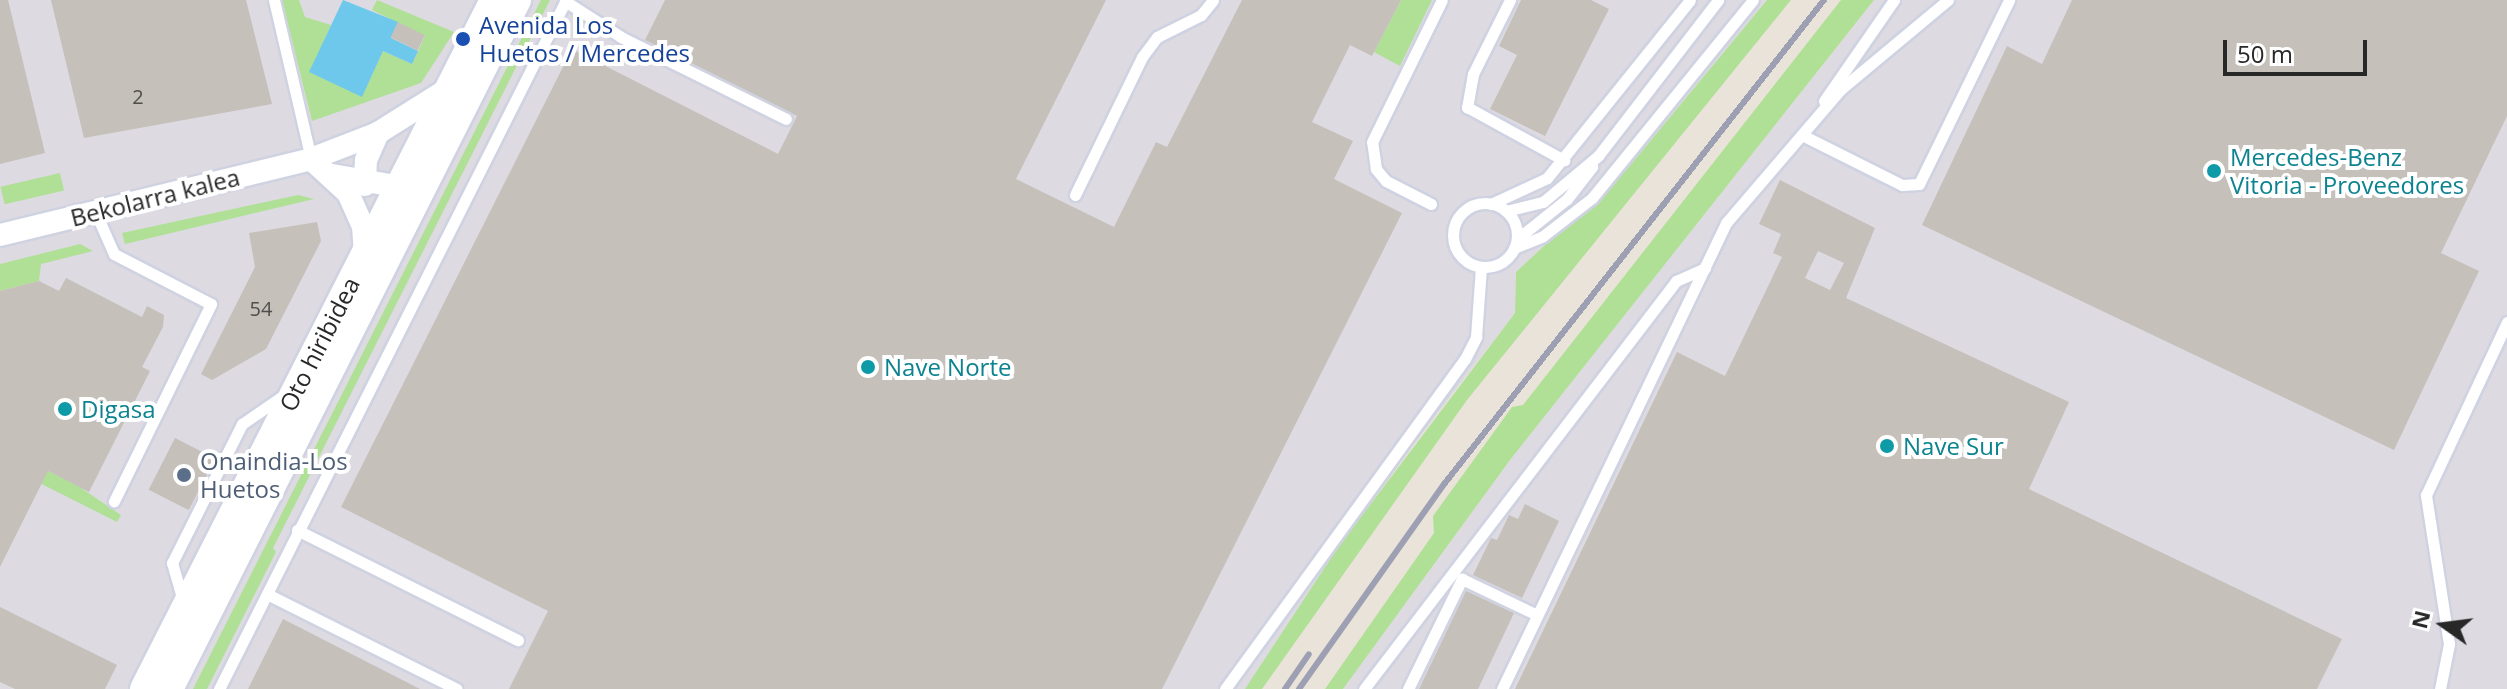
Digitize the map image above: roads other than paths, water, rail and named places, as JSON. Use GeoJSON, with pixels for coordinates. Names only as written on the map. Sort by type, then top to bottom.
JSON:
{"type":"FeatureCollection","features":[{"type":"Feature","properties":{"kind":"street","name":"Oto hiribidea"},"geometry":{"type":"LineString","coordinates":[[144,689],[365,253],[410,189],[449,88],[494,0]]}},
{"type":"Feature","properties":{"kind":"street","name":"Oto hiribidea"},"geometry":{"type":"LineString","coordinates":[[169,689],[410,189],[517,0]]}},
{"type":"Feature","properties":{"kind":"street","name":"Bekolarra kalea"},"geometry":{"type":"LineString","coordinates":[[0,235],[311,159],[378,133],[449,88]]}},
{"type":"Feature","properties":{"kind":"street"},"geometry":{"type":"LineString","coordinates":[[365,185],[366,160],[378,133]]}},
{"type":"Feature","properties":{"kind":"street"},"geometry":{"type":"LineString","coordinates":[[311,159],[331,175],[355,207],[365,253]]}},
{"type":"Feature","properties":{"kind":"street"},"geometry":{"type":"LineString","coordinates":[[331,175],[365,185],[410,189]]}},
{"type":"Feature","properties":{"kind":"lane"},"geometry":{"type":"LineString","coordinates":[[274,0],[311,159]]}},
{"type":"Feature","properties":{"kind":"lane"},"geometry":{"type":"LineString","coordinates":[[219,689],[566,0],[621,37],[786,119]]}},
{"type":"Feature","properties":{"kind":"lane"},"geometry":{"type":"LineString","coordinates":[[1075,195],[1142,57],[1157,37],[1201,15],[1213,0]]}},
{"type":"Feature","properties":{"kind":"lane"},"geometry":{"type":"LineString","coordinates":[[1431,204],[1386,181],[1376,169],[1372,142],[1442,0]]}},
{"type":"Feature","properties":{"kind":"lane"},"geometry":{"type":"LineString","coordinates":[[1510,0],[1473,74],[1467,107],[1564,160]]}},
{"type":"Feature","properties":{"kind":"lane"},"geometry":{"type":"LineString","coordinates":[[1690,0],[1564,160],[1527,191],[1465,210],[1453,228],[1456,250],[1481,268],[1501,263],[1516,243],[1567,199],[1718,0]]}},
{"type":"Feature","properties":{"kind":"lane"},"geometry":{"type":"LineString","coordinates":[[1516,243],[1543,236],[1592,198],[1753,0]]}},
{"type":"Feature","properties":{"kind":"lane"},"geometry":{"type":"LineString","coordinates":[[1802,135],[1894,0]]}},
{"type":"Feature","properties":{"kind":"lane"},"geometry":{"type":"LineString","coordinates":[[1502,689],[1726,223],[1841,89],[1948,0]]}},
{"type":"Feature","properties":{"kind":"lane"},"geometry":{"type":"LineString","coordinates":[[1802,135],[1902,185],[1919,184],[2009,0]]}},
{"type":"Feature","properties":{"kind":"lane"},"geometry":{"type":"LineString","coordinates":[[1491,204],[1506,211],[1543,202],[1598,156]]}},
{"type":"Feature","properties":{"kind":"lane"},"geometry":{"type":"LineString","coordinates":[[95,211],[114,254],[211,304],[114,501]]}},
{"type":"Feature","properties":{"kind":"lane"},"geometry":{"type":"LineString","coordinates":[[1506,211],[1516,243]]}},
{"type":"Feature","properties":{"kind":"lane"},"geometry":{"type":"LineString","coordinates":[[1225,689],[1465,359],[1476,337],[1481,268]]}},
{"type":"Feature","properties":{"kind":"lane"},"geometry":{"type":"LineString","coordinates":[[1364,689],[1676,281],[1705,268]]}},
{"type":"Feature","properties":{"kind":"lane"},"geometry":{"type":"LineString","coordinates":[[2440,689],[2449,644],[2426,495],[2507,322]]}},
{"type":"Feature","properties":{"kind":"lane"},"geometry":{"type":"LineString","coordinates":[[297,530],[518,640]]}},
{"type":"Feature","properties":{"kind":"lane"},"geometry":{"type":"LineString","coordinates":[[1408,689],[1462,579],[1537,615]]}},
{"type":"Feature","properties":{"kind":"lane"},"geometry":{"type":"LineString","coordinates":[[267,594],[457,689]]}},
{"type":"Feature","properties":{"kind":"water"},"geometry":{"type":"Polygon","coordinates":[[[343,0],[398,22],[391,38],[418,51],[412,64],[383,51],[362,97],[309,72],[343,0]]]}},
{"type":"Feature","properties":{"kind":"railway"},"geometry":{"type":"LineString","coordinates":[[1299,689],[1445,483],[1824,0]]}},
{"type":"Feature","properties":{"kind":"railway"},"geometry":{"type":"LineString","coordinates":[[1285,689],[1309,654]]}},
{"type":"Feature","properties":{"kind":"place","name":"Avenida Los Huetos / Mercedes"},"geometry":{"type":"Point","coordinates":[463,39]}},
{"type":"Feature","properties":{"kind":"place","name":"Mercedes-Benz Vitoria - Proveedores"},"geometry":{"type":"Point","coordinates":[2214,171]}},
{"type":"Feature","properties":{"kind":"place","name":"Nave Norte"},"geometry":{"type":"Point","coordinates":[868,367]}},
{"type":"Feature","properties":{"kind":"place","name":"Digasa"},"geometry":{"type":"Point","coordinates":[65,409]}},
{"type":"Feature","properties":{"kind":"place","name":"Nave Sur"},"geometry":{"type":"Point","coordinates":[1887,446]}},
{"type":"Feature","properties":{"kind":"place","name":"Onaindia-Los Huetos"},"geometry":{"type":"Point","coordinates":[184,475]}}]}
